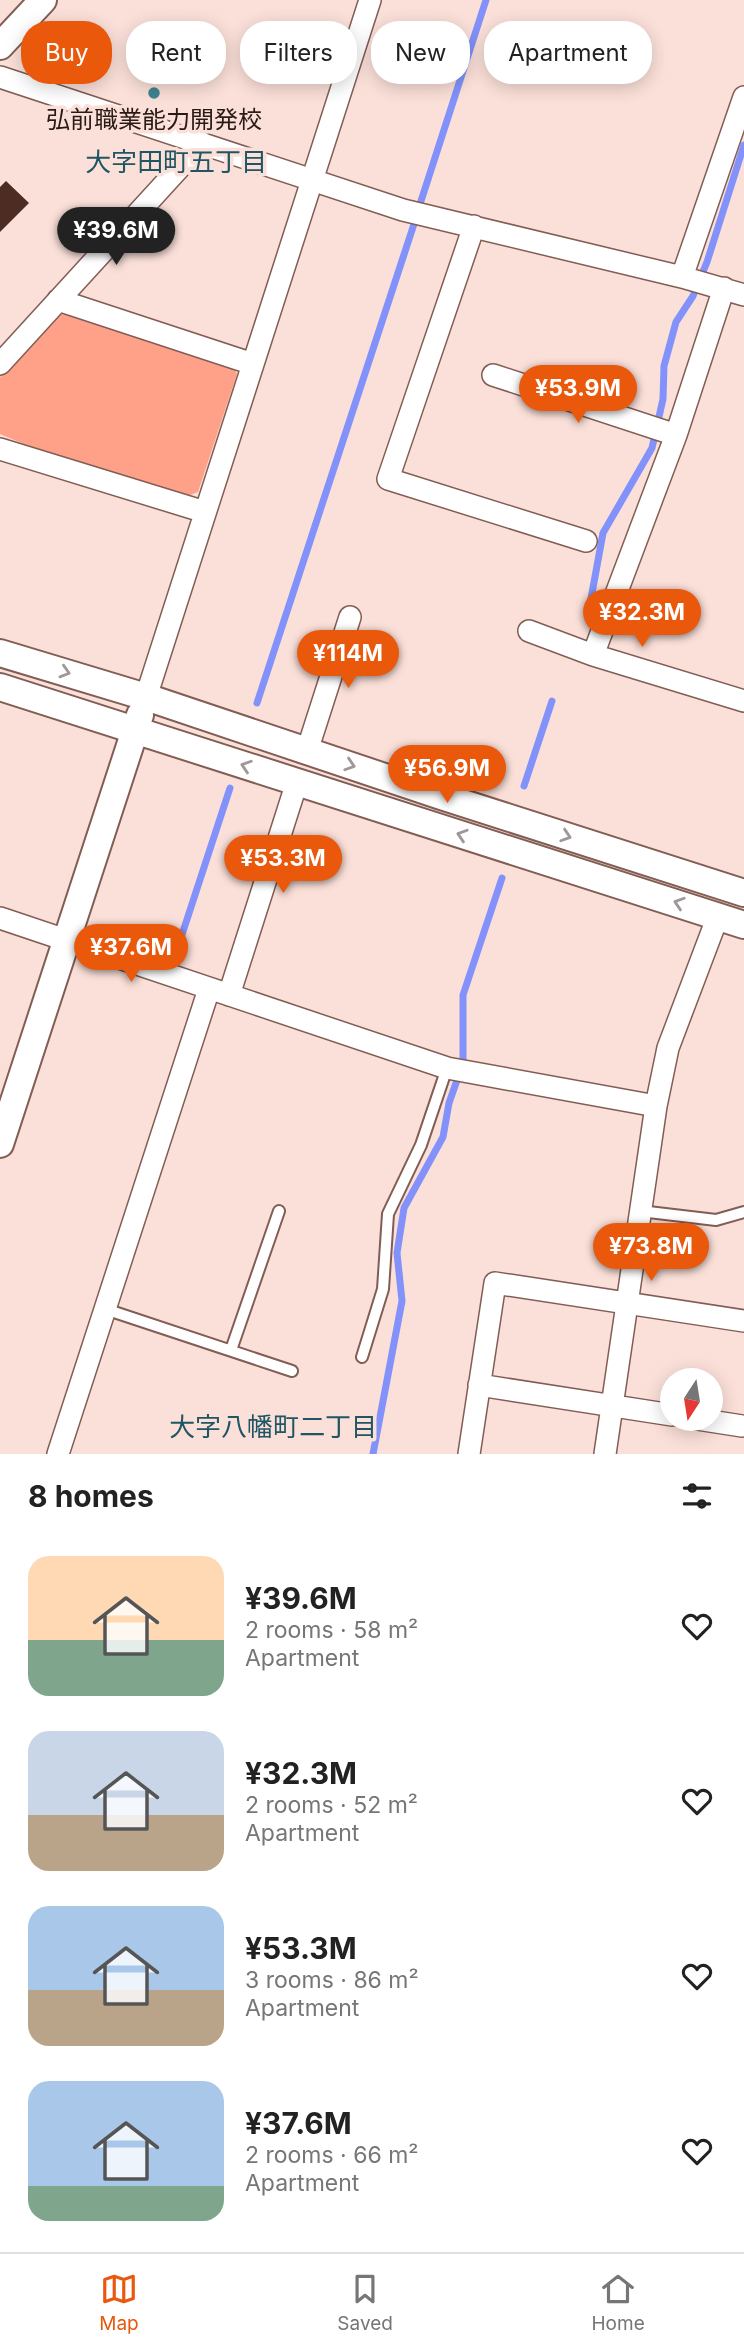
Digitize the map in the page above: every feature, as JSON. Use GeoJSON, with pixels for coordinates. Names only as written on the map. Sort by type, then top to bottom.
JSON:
{"type":"FeatureCollection","features":[{"type":"Feature","properties":{"kind":"street"},"geometry":{"type":"LineString","coordinates":[[0,46],[43,0]]}},
{"type":"Feature","properties":{"kind":"street"},"geometry":{"type":"LineString","coordinates":[[0,1144],[370,0]]}},
{"type":"Feature","properties":{"kind":"street"},"geometry":{"type":"LineString","coordinates":[[0,76],[403,210],[709,285]]}},
{"type":"Feature","properties":{"kind":"street"},"geometry":{"type":"LineString","coordinates":[[593,656],[676,435],[709,285],[744,97]]}},
{"type":"Feature","properties":{"kind":"street"},"geometry":{"type":"LineString","coordinates":[[0,363],[202,143]]}},
{"type":"Feature","properties":{"kind":"street"},"geometry":{"type":"LineString","coordinates":[[474,226],[388,479],[586,541]]}},
{"type":"Feature","properties":{"kind":"street"},"geometry":{"type":"LineString","coordinates":[[58,300],[253,364]]}},
{"type":"Feature","properties":{"kind":"street"},"geometry":{"type":"LineString","coordinates":[[494,375],[676,435]]}},
{"type":"Feature","properties":{"kind":"street"},"geometry":{"type":"LineString","coordinates":[[0,449],[205,512]]}},
{"type":"Feature","properties":{"kind":"street"},"geometry":{"type":"LineString","coordinates":[[307,751],[349,617]]}},
{"type":"Feature","properties":{"kind":"street"},"geometry":{"type":"LineString","coordinates":[[529,631],[593,656],[744,701]]}},
{"type":"Feature","properties":{"kind":"street"},"geometry":{"type":"LineString","coordinates":[[0,653],[146,697],[744,892]]}},
{"type":"Feature","properties":{"kind":"street"},"geometry":{"type":"LineString","coordinates":[[0,687],[744,925]]}},
{"type":"Feature","properties":{"kind":"street"},"geometry":{"type":"LineString","coordinates":[[58,1454],[105,1309],[297,782]]}},
{"type":"Feature","properties":{"kind":"street"},"geometry":{"type":"LineString","coordinates":[[606,1454],[656,1106],[668,1048],[719,916]]}},
{"type":"Feature","properties":{"kind":"street"},"geometry":{"type":"LineString","coordinates":[[0,918],[447,1068],[656,1106]]}},
{"type":"Feature","properties":{"kind":"street"},"geometry":{"type":"LineString","coordinates":[[469,1454],[495,1283],[744,1321]]}},
{"type":"Feature","properties":{"kind":"street"},"geometry":{"type":"LineString","coordinates":[[479,1385],[660,1413]]}},
{"type":"Feature","properties":{"kind":"street"},"geometry":{"type":"LineString","coordinates":[[723,1423],[741,1426]]}},
{"type":"Feature","properties":{"kind":"lane"},"geometry":{"type":"LineString","coordinates":[[362,1357],[383,1289],[388,1214],[421,1145],[447,1068]]}},
{"type":"Feature","properties":{"kind":"lane"},"geometry":{"type":"LineString","coordinates":[[231,1350],[279,1211]]}},
{"type":"Feature","properties":{"kind":"lane"},"geometry":{"type":"LineString","coordinates":[[640,1211],[716,1220],[744,1212]]}},
{"type":"Feature","properties":{"kind":"lane"},"geometry":{"type":"LineString","coordinates":[[105,1309],[292,1371]]}},
{"type":"Feature","properties":{"kind":"shaded area"},"geometry":{"type":"Polygon","coordinates":[[[70,314],[232,364],[237,374],[198,492],[185,497],[57,458],[0,434],[0,377],[56,315],[70,314]]]}},
{"type":"Feature","properties":{"kind":"building"},"geometry":{"type":"Polygon","coordinates":[[[6,181],[29,203],[0,232],[0,187],[6,181]]]}},
{"type":"Feature","properties":{"kind":"waterway"},"geometry":{"type":"LineString","coordinates":[[421,201],[486,0]]}},
{"type":"Feature","properties":{"kind":"waterway"},"geometry":{"type":"LineString","coordinates":[[588,615],[603,533],[652,448],[663,399],[664,366],[676,322],[693,296],[707,262],[744,145]]}},
{"type":"Feature","properties":{"kind":"waterway"},"geometry":{"type":"LineString","coordinates":[[257,703],[414,224]]}},
{"type":"Feature","properties":{"kind":"waterway"},"geometry":{"type":"LineString","coordinates":[[524,786],[552,701]]}},
{"type":"Feature","properties":{"kind":"waterway"},"geometry":{"type":"LineString","coordinates":[[174,959],[230,788]]}},
{"type":"Feature","properties":{"kind":"waterway"},"geometry":{"type":"LineString","coordinates":[[373,1454],[402,1301],[397,1253],[404,1208],[443,1137],[449,1103],[463,1063],[463,995],[502,878]]}},
{"type":"Feature","properties":{"kind":"place","name":"弘前職業能力開発校"},"geometry":{"type":"Point","coordinates":[154,93]}},
{"type":"Feature","properties":{"kind":"district","name":"大字田町五丁目"},"geometry":{"type":"Point","coordinates":[176,161]}},
{"type":"Feature","properties":{"kind":"district","name":"大字八幡町二丁目"},"geometry":{"type":"Point","coordinates":[273,1426]}}]}
